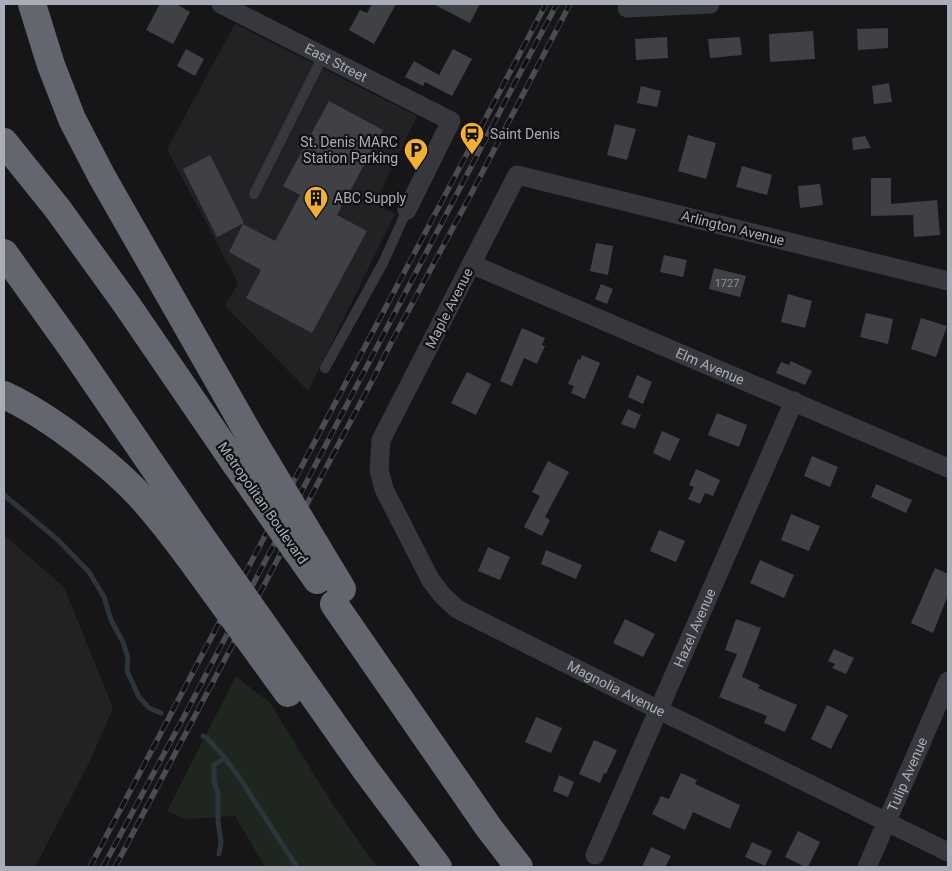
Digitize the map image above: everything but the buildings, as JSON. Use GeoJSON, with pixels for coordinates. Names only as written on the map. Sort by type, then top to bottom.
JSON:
{"type":"FeatureCollection","features":[{"type":"Feature","properties":{"kind":"highway"},"geometry":{"type":"LineString","coordinates":[[32,4],[51,65],[72,118],[101,175],[250,436],[338,596]]}},
{"type":"Feature","properties":{"kind":"highway","name":"Metropolitan Boulevard"},"geometry":{"type":"LineString","coordinates":[[4,142],[57,208],[127,305],[235,463],[338,596],[444,764],[519,867]]}},
{"type":"Feature","properties":{"kind":"highway"},"geometry":{"type":"LineString","coordinates":[[4,253],[72,348],[192,543],[293,684],[418,867]]}},
{"type":"Feature","properties":{"kind":"highway"},"geometry":{"type":"LineString","coordinates":[[4,395],[50,421],[86,447],[140,495],[160,519],[192,543]]}},
{"type":"Feature","properties":{"kind":"highway"},"geometry":{"type":"LineString","coordinates":[[293,684],[365,769],[438,867]]}},
{"type":"Feature","properties":{"kind":"street","name":"East Street"},"geometry":{"type":"LineString","coordinates":[[221,4],[451,122],[407,210]]}},
{"type":"Feature","properties":{"kind":"street"},"geometry":{"type":"LineString","coordinates":[[627,8],[710,4]]}},
{"type":"Feature","properties":{"kind":"street","name":"Maple Avenue"},"geometry":{"type":"LineString","coordinates":[[381,440],[517,175]]}},
{"type":"Feature","properties":{"kind":"street","name":"Arlington Avenue"},"geometry":{"type":"LineString","coordinates":[[517,175],[948,281]]}},
{"type":"Feature","properties":{"kind":"street","name":"Elm Avenue"},"geometry":{"type":"LineString","coordinates":[[471,264],[948,468]]}},
{"type":"Feature","properties":{"kind":"street","name":"Hazel Avenue"},"geometry":{"type":"LineString","coordinates":[[596,855],[794,401]]}},
{"type":"Feature","properties":{"kind":"street","name":"Magnolia Avenue"},"geometry":{"type":"LineString","coordinates":[[381,440],[379,470],[384,489],[430,579],[442,595],[457,609],[948,852]]}},
{"type":"Feature","properties":{"kind":"street","name":"Tulip Avenue"},"geometry":{"type":"LineString","coordinates":[[867,867],[948,681]]}},
{"type":"Feature","properties":{"kind":"lane"},"geometry":{"type":"LineString","coordinates":[[254,194],[323,56]]}},
{"type":"Feature","properties":{"kind":"lane"},"geometry":{"type":"LineString","coordinates":[[325,368],[383,263],[407,210]]}},
{"type":"Feature","properties":{"kind":"shaded area"},"geometry":{"type":"Polygon","coordinates":[[[235,24],[417,116],[375,203],[395,214],[308,391],[225,306],[238,283],[167,149],[235,24]]]}},
{"type":"Feature","properties":{"kind":"shaded area"},"geometry":{"type":"Polygon","coordinates":[[[4,535],[64,587],[113,708],[91,759],[35,867],[4,867],[4,535]]]}},
{"type":"Feature","properties":{"kind":"shaded area"},"geometry":{"type":"Polygon","coordinates":[[[236,676],[270,703],[333,805],[377,867],[265,867],[235,816],[186,819],[167,811],[236,676]]]}},
{"type":"Feature","properties":{"kind":"waterway"},"geometry":{"type":"LineString","coordinates":[[4,495],[57,539],[89,572],[104,597],[111,620],[123,642],[128,658],[127,671],[139,697],[149,708],[161,713]]}},
{"type":"Feature","properties":{"kind":"waterway"},"geometry":{"type":"LineString","coordinates":[[203,736],[225,758],[239,777],[297,867]]}},
{"type":"Feature","properties":{"kind":"waterway"},"geometry":{"type":"LineString","coordinates":[[219,854],[221,842],[214,765],[225,758]]}},
{"type":"Feature","properties":{"kind":"railway"},"geometry":{"type":"LineString","coordinates":[[90,867],[546,4]]}},
{"type":"Feature","properties":{"kind":"railway"},"geometry":{"type":"LineString","coordinates":[[103,867],[187,711],[557,4]]}},
{"type":"Feature","properties":{"kind":"railway"},"geometry":{"type":"LineString","coordinates":[[115,867],[570,4]]}},
{"type":"Feature","properties":{"kind":"place","name":"Saint Denis"},"geometry":{"type":"Point","coordinates":[472,155]}},
{"type":"Feature","properties":{"kind":"place","name":"St. Denis MARC Station Parking"},"geometry":{"type":"Point","coordinates":[416,171]}},
{"type":"Feature","properties":{"kind":"place","name":"ABC Supply"},"geometry":{"type":"Point","coordinates":[316,219]}}]}
